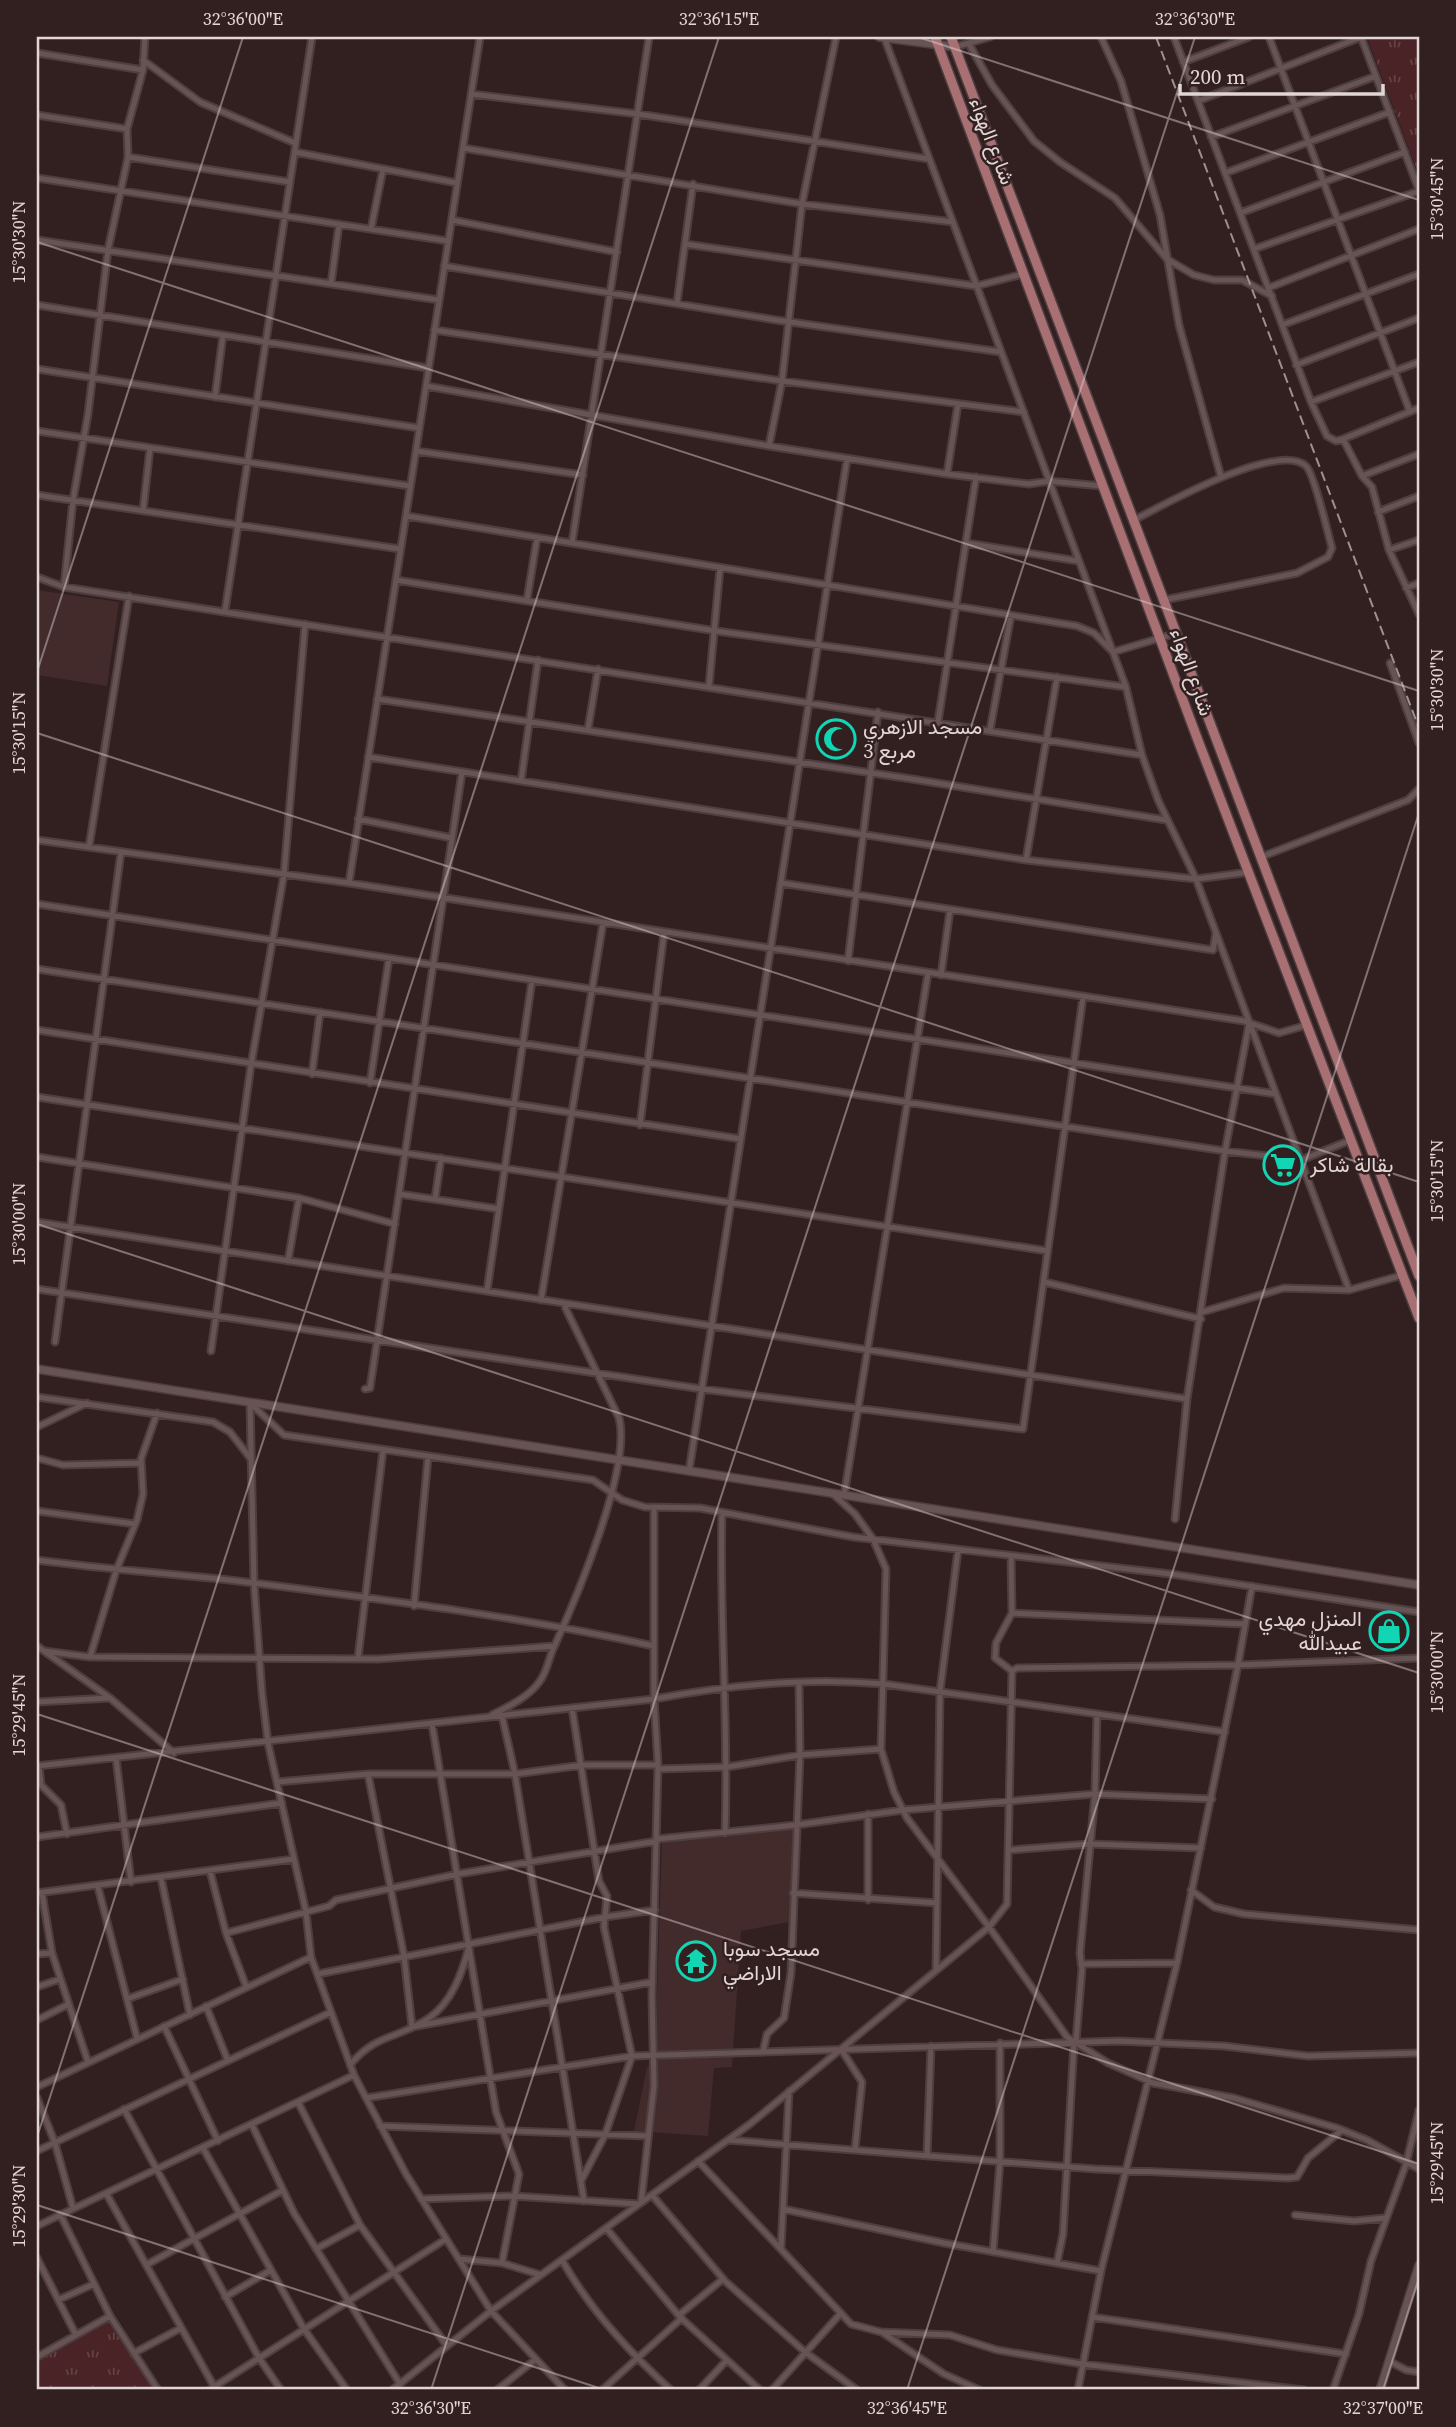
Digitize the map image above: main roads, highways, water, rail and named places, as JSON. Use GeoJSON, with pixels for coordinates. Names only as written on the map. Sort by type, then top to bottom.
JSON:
{"type":"FeatureCollection","features":[{"type":"Feature","properties":{"kind":"main road","name":"شارع الهواء"},"geometry":{"type":"LineString","coordinates":[[935,37],[1102,486],[1419,1318]]}},
{"type":"Feature","properties":{"kind":"main road","name":"شارع الهواء"},"geometry":{"type":"LineString","coordinates":[[951,37],[1419,1276]]}},
{"type":"Feature","properties":{"kind":"railway"},"geometry":{"type":"LineString","coordinates":[[1156,37],[1419,728]]}},
{"type":"Feature","properties":{"kind":"place","name":"مسجد الازهري مربع 3"},"geometry":{"type":"Point","coordinates":[836,739]}},
{"type":"Feature","properties":{"kind":"place","name":"بقالة شاكر"},"geometry":{"type":"Point","coordinates":[1283,1165]}},
{"type":"Feature","properties":{"kind":"place","name":"المنزل مهدي عبيدالله"},"geometry":{"type":"Point","coordinates":[1389,1631]}},
{"type":"Feature","properties":{"kind":"place","name":"مسجد سوبا الاراضي"},"geometry":{"type":"Point","coordinates":[696,1961]}}]}
